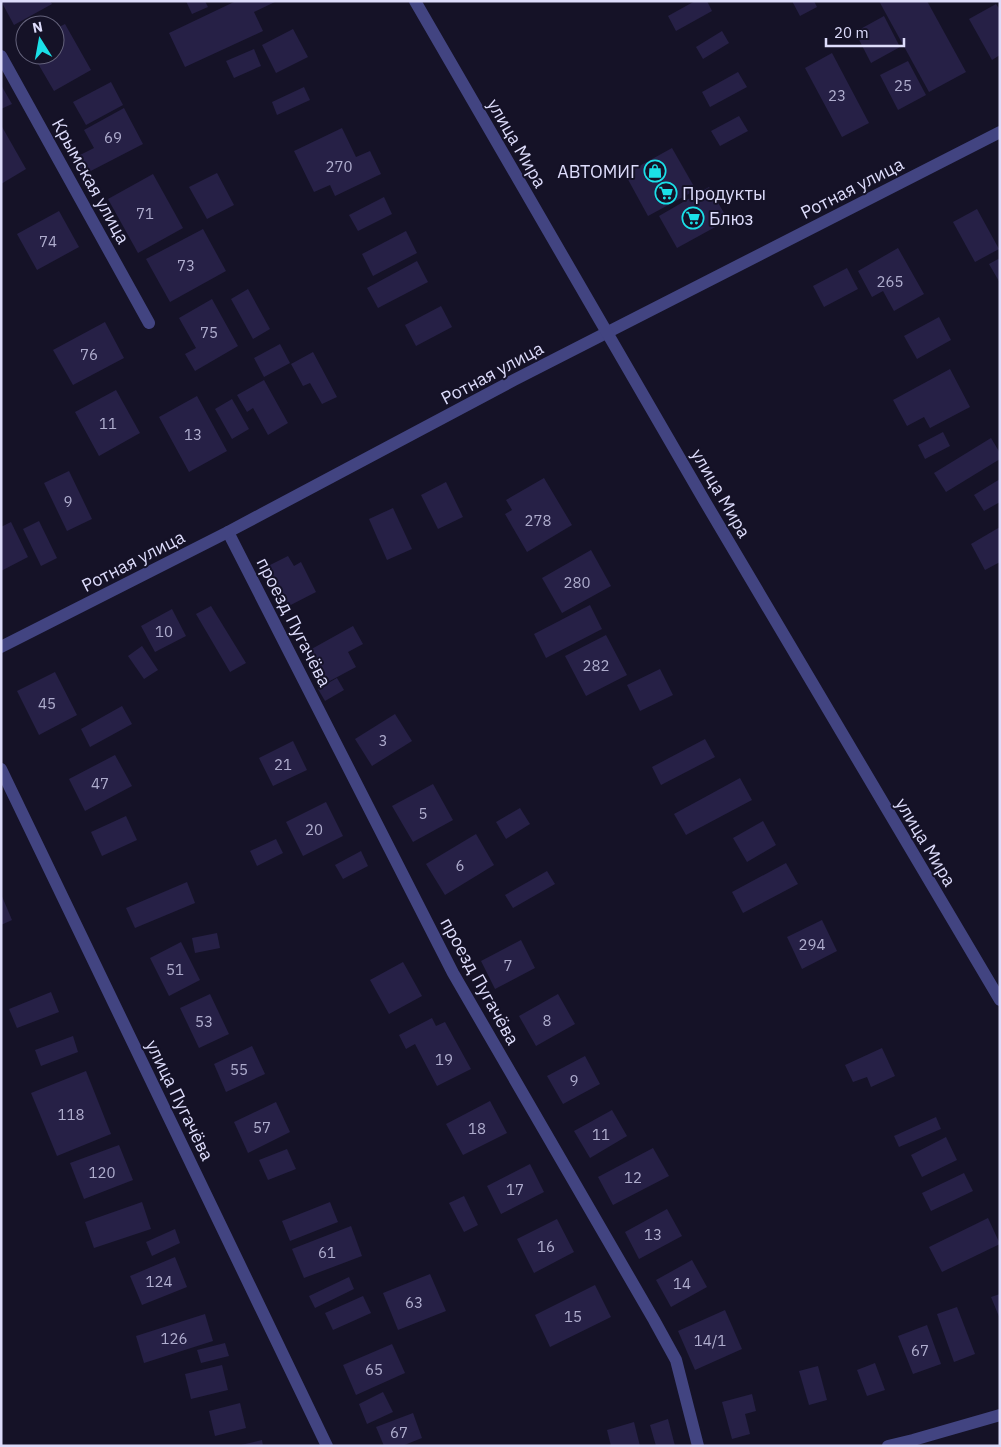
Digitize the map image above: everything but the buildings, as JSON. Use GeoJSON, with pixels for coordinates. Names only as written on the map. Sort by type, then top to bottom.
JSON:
{"type":"FeatureCollection","features":[{"type":"Feature","properties":{"kind":"street","name":"улица Мира"},"geometry":{"type":"LineString","coordinates":[[415,1],[607,333],[1000,1000]]}},
{"type":"Feature","properties":{"kind":"street","name":"Крымская улица"},"geometry":{"type":"LineString","coordinates":[[1,56],[149,323]]}},
{"type":"Feature","properties":{"kind":"street","name":"Ротная улица"},"geometry":{"type":"LineString","coordinates":[[1,647],[228,532],[514,380],[1000,132]]}},
{"type":"Feature","properties":{"kind":"street","name":"проезд Пугачёва"},"geometry":{"type":"LineString","coordinates":[[228,532],[453,973],[676,1360],[698,1446]]}},
{"type":"Feature","properties":{"kind":"street","name":"улица Пугачёва"},"geometry":{"type":"LineString","coordinates":[[1,769],[327,1446]]}},
{"type":"Feature","properties":{"kind":"street"},"geometry":{"type":"LineString","coordinates":[[888,1446],[914,1443],[1000,1415]]}},
{"type":"Feature","properties":{"kind":"place","name":"АВТОМИГ"},"geometry":{"type":"Point","coordinates":[655,171]}},
{"type":"Feature","properties":{"kind":"place","name":"Продукты"},"geometry":{"type":"Point","coordinates":[666,193]}},
{"type":"Feature","properties":{"kind":"place","name":"Блюз"},"geometry":{"type":"Point","coordinates":[693,218]}}]}
